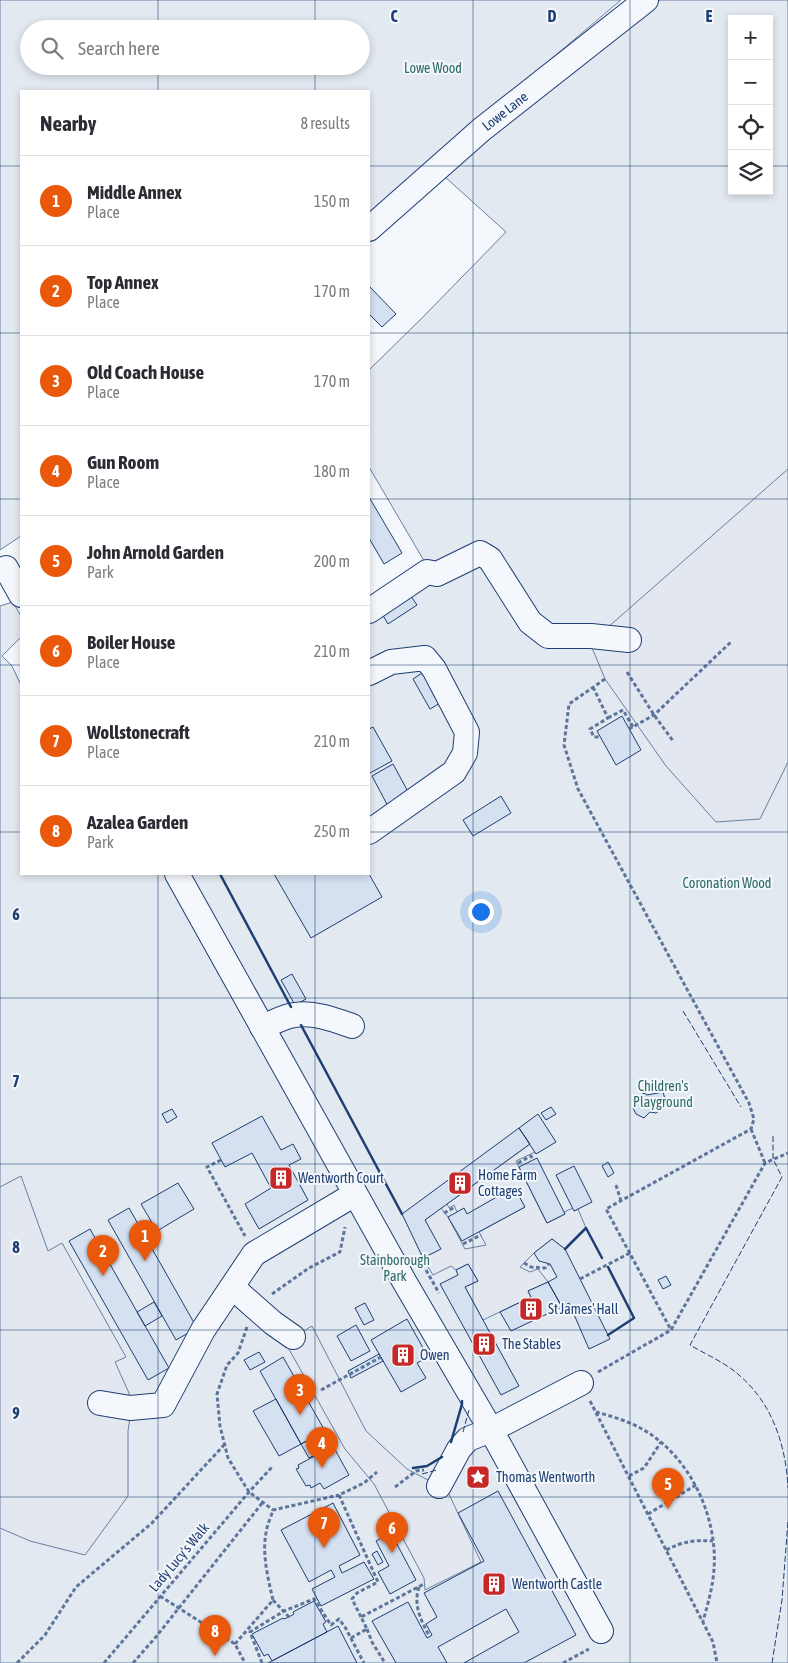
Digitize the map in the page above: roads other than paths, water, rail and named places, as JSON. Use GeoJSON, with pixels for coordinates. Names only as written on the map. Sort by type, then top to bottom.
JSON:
{"type":"FeatureCollection","features":[{"type":"Feature","properties":{"kind":"street","name":"Lowe Lane"},"geometry":{"type":"LineString","coordinates":[[370,228],[481,130],[646,0]]}},
{"type":"Feature","properties":{"kind":"street"},"geometry":{"type":"LineString","coordinates":[[370,610],[427,572],[437,574],[480,553],[490,560],[530,622],[548,636],[591,636],[629,640]]}},
{"type":"Feature","properties":{"kind":"street"},"geometry":{"type":"LineString","coordinates":[[9,565],[20,592]]}},
{"type":"Feature","properties":{"kind":"street"},"geometry":{"type":"LineString","coordinates":[[370,672],[390,662],[425,658],[434,669],[467,732],[466,754],[454,772],[370,831]]}},
{"type":"Feature","properties":{"kind":"street"},"geometry":{"type":"LineString","coordinates":[[178,875],[360,1203],[491,1430],[559,1560],[601,1630]]}},
{"type":"Feature","properties":{"kind":"street"},"geometry":{"type":"LineString","coordinates":[[262,1027],[295,1015],[331,1018],[352,1026]]}},
{"type":"Feature","properties":{"kind":"street"},"geometry":{"type":"LineString","coordinates":[[100,1403],[130,1408],[163,1405],[203,1330],[254,1254],[360,1203]]}},
{"type":"Feature","properties":{"kind":"street"},"geometry":{"type":"LineString","coordinates":[[232,1288],[293,1337]]}},
{"type":"Feature","properties":{"kind":"street"},"geometry":{"type":"LineString","coordinates":[[439,1486],[459,1449],[468,1439],[491,1430],[581,1382]]}},
{"type":"Feature","properties":{"kind":"place","name":"Wentworth Court"},"geometry":{"type":"Point","coordinates":[281,1178]}},
{"type":"Feature","properties":{"kind":"place","name":"Home Farm Cottages"},"geometry":{"type":"Point","coordinates":[460,1183]}},
{"type":"Feature","properties":{"kind":"place","name":"Middle Annex"},"geometry":{"type":"Point","coordinates":[145,1261]}},
{"type":"Feature","properties":{"kind":"place","name":"Top Annex"},"geometry":{"type":"Point","coordinates":[103,1276]}},
{"type":"Feature","properties":{"kind":"place","name":"St James' Hall"},"geometry":{"type":"Point","coordinates":[531,1309]}},
{"type":"Feature","properties":{"kind":"place","name":"The Stables"},"geometry":{"type":"Point","coordinates":[484,1344]}},
{"type":"Feature","properties":{"kind":"place","name":"Owen"},"geometry":{"type":"Point","coordinates":[403,1355]}},
{"type":"Feature","properties":{"kind":"place","name":"Old Coach House"},"geometry":{"type":"Point","coordinates":[300,1415]}},
{"type":"Feature","properties":{"kind":"place","name":"Gun Room"},"geometry":{"type":"Point","coordinates":[322,1468]}},
{"type":"Feature","properties":{"kind":"place","name":"Thomas Wentworth"},"geometry":{"type":"Point","coordinates":[478,1477]}},
{"type":"Feature","properties":{"kind":"place","name":"John Arnold Garden"},"geometry":{"type":"Point","coordinates":[668,1509]}},
{"type":"Feature","properties":{"kind":"place","name":"Wollstonecraft"},"geometry":{"type":"Point","coordinates":[324,1548]}},
{"type":"Feature","properties":{"kind":"place","name":"Boiler House"},"geometry":{"type":"Point","coordinates":[392,1553]}},
{"type":"Feature","properties":{"kind":"place","name":"Wentworth Castle"},"geometry":{"type":"Point","coordinates":[494,1584]}},
{"type":"Feature","properties":{"kind":"place","name":"Azalea Garden"},"geometry":{"type":"Point","coordinates":[215,1656]}},
{"type":"Feature","properties":{"kind":"park label","name":"Lowe Wood"},"geometry":{"type":"Point","coordinates":[433,68]}},
{"type":"Feature","properties":{"kind":"park label","name":"Coronation Wood"},"geometry":{"type":"Point","coordinates":[727,883]}},
{"type":"Feature","properties":{"kind":"park label","name":"Children's Playground"},"geometry":{"type":"Point","coordinates":[663,1094]}},
{"type":"Feature","properties":{"kind":"park label","name":"Stainborough Park"},"geometry":{"type":"Point","coordinates":[395,1268]}}]}
